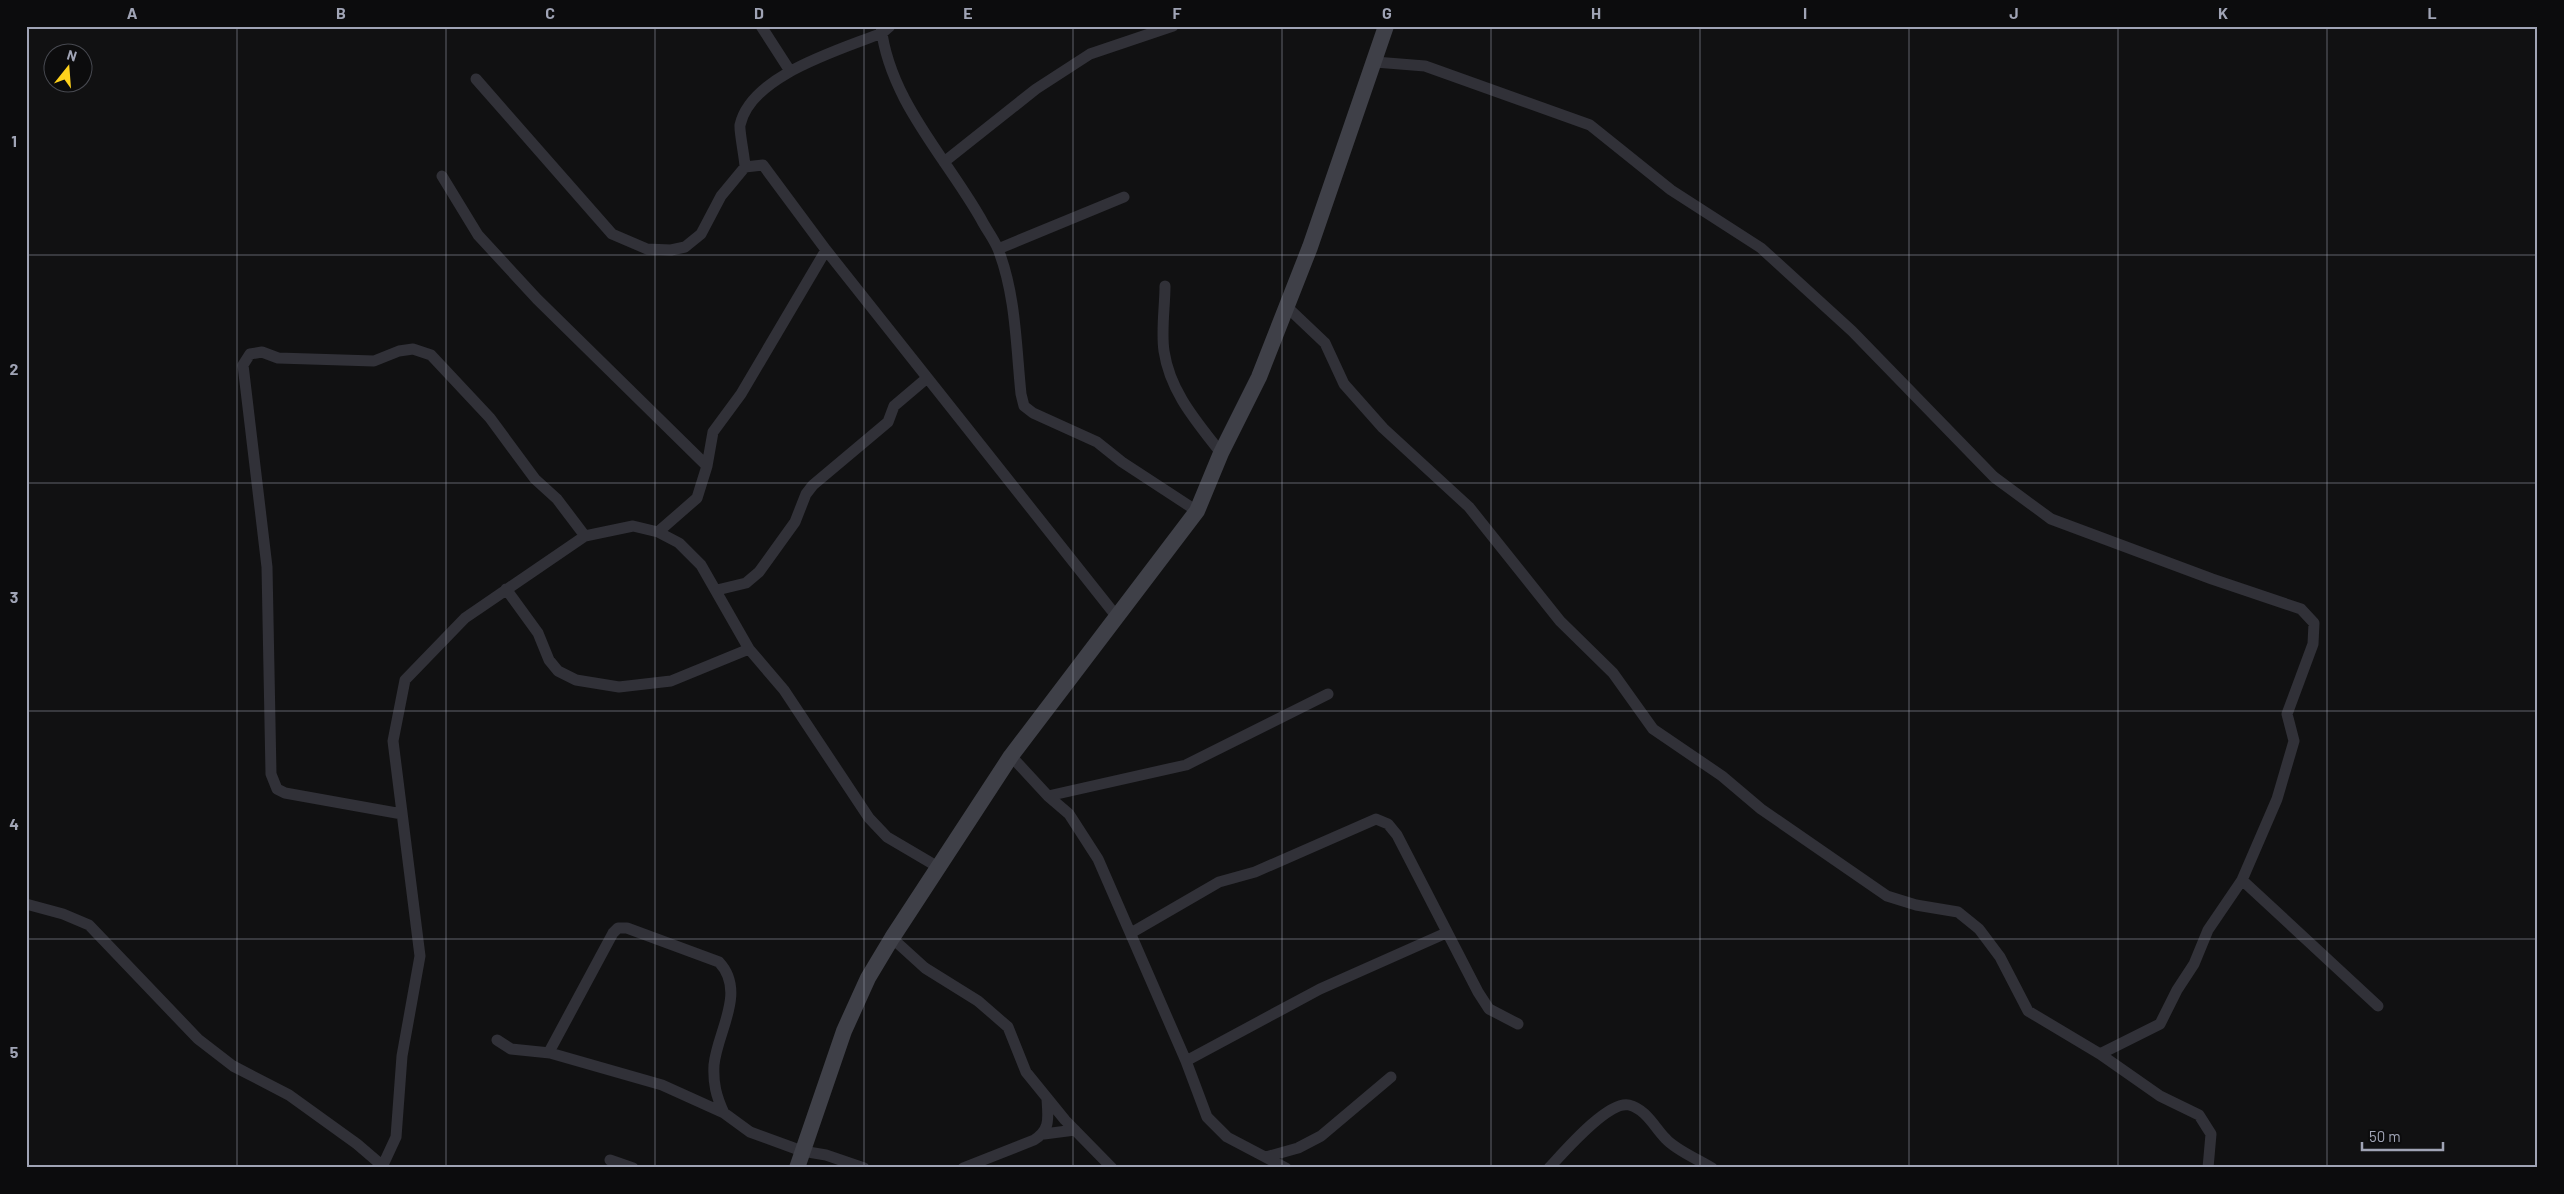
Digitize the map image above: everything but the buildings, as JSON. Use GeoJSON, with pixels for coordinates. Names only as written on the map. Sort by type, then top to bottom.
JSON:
{"type":"FeatureCollection","features":[{"type":"Feature","properties":{"kind":"street"},"geometry":{"type":"LineString","coordinates":[[761,26],[790,71]]}},
{"type":"Feature","properties":{"kind":"street"},"geometry":{"type":"LineString","coordinates":[[944,162],[1036,89],[1090,54],[1173,26]]}},
{"type":"Feature","properties":{"kind":"street"},"geometry":{"type":"LineString","coordinates":[[797,1168],[844,1031],[868,978],[892,938],[1011,756],[1196,511],[1221,453],[1259,377],[1310,247],[1376,62],[1386,26]]}},
{"type":"Feature","properties":{"kind":"street"},"geometry":{"type":"LineString","coordinates":[[745,168],[740,126],[753,99],[790,71],[884,28],[890,69],[906,101],[973,205],[998,249],[1012,303],[1020,394],[1024,406],[1033,413],[1097,442],[1122,462],[1196,511]]}},
{"type":"Feature","properties":{"kind":"street"},"geometry":{"type":"LineString","coordinates":[[1376,62],[1426,66],[1590,125],[1671,190],[1761,248],[1852,331],[1994,478],[2051,519],[2212,579],[2301,609],[2314,623],[2313,644],[2287,714],[2294,740],[2277,799],[2242,880],[2208,930],[2194,964],[2176,990],[2160,1024],[2100,1054]]}},
{"type":"Feature","properties":{"kind":"street"},"geometry":{"type":"LineString","coordinates":[[476,79],[612,234],[647,249],[671,250],[685,248],[701,234],[721,196],[745,168],[763,165],[826,250],[1117,618]]}},
{"type":"Feature","properties":{"kind":"street"},"geometry":{"type":"LineString","coordinates":[[442,176],[478,235],[537,299],[707,466]]}},
{"type":"Feature","properties":{"kind":"street"},"geometry":{"type":"LineString","coordinates":[[998,249],[1124,196]]}},
{"type":"Feature","properties":{"kind":"street"},"geometry":{"type":"LineString","coordinates":[[658,532],[697,498],[707,466],[713,432],[741,394],[826,250]]}},
{"type":"Feature","properties":{"kind":"street"},"geometry":{"type":"LineString","coordinates":[[1166,286],[1164,350],[1170,372],[1183,404],[1221,453]]}},
{"type":"Feature","properties":{"kind":"street"},"geometry":{"type":"LineString","coordinates":[[1286,306],[1325,343],[1344,384],[1383,428],[1469,507],[1560,621],[1613,673],[1653,729],[1722,776],[1761,809],[1887,896],[1958,912],[1979,929],[2000,957],[2028,1011],[2100,1054],[2160,1096],[2199,1115],[2211,1134],[2208,1168]]}},
{"type":"Feature","properties":{"kind":"street"},"geometry":{"type":"LineString","coordinates":[[402,814],[285,793],[277,789],[272,774],[267,567],[243,365],[250,354],[262,352],[278,358],[374,361],[399,351],[413,348],[431,355],[490,418],[535,479],[557,499],[585,536]]}},
{"type":"Feature","properties":{"kind":"street"},"geometry":{"type":"LineString","coordinates":[[717,590],[746,583],[760,572],[795,522],[806,494],[813,485],[888,422],[894,406],[927,378]]}},
{"type":"Feature","properties":{"kind":"street"},"geometry":{"type":"LineString","coordinates":[[26,904],[63,914],[89,926],[198,1038],[233,1066],[289,1095],[384,1166],[396,1137],[402,1056],[420,956],[393,741],[405,680],[465,618],[506,589],[585,536],[633,526],[658,532],[679,543],[701,565],[717,590],[748,648],[784,690],[870,818],[887,837],[938,867]]}},
{"type":"Feature","properties":{"kind":"street"},"geometry":{"type":"LineString","coordinates":[[506,589],[538,633],[549,660],[558,671],[576,680],[619,687],[671,681],[748,648]]}},
{"type":"Feature","properties":{"kind":"street"},"geometry":{"type":"LineString","coordinates":[[1048,796],[1186,765],[1328,694]]}},
{"type":"Feature","properties":{"kind":"street"},"geometry":{"type":"LineString","coordinates":[[1011,756],[1048,796],[1069,814],[1098,859],[1186,1061],[1207,1117],[1227,1137],[1286,1168]]}},
{"type":"Feature","properties":{"kind":"street"},"geometry":{"type":"LineString","coordinates":[[1131,933],[1219,882],[1255,872],[1376,819],[1388,824],[1397,835],[1446,933],[1489,1009],[1518,1024]]}},
{"type":"Feature","properties":{"kind":"street"},"geometry":{"type":"LineString","coordinates":[[2242,880],[2378,1006]]}},
{"type":"Feature","properties":{"kind":"street"},"geometry":{"type":"LineString","coordinates":[[548,1052],[612,933],[618,928],[627,928],[719,962],[726,970],[730,981],[730,1000],[724,1031],[714,1063],[715,1093],[724,1113]]}},
{"type":"Feature","properties":{"kind":"street"},"geometry":{"type":"LineString","coordinates":[[1186,1061],[1320,989],[1446,933]]}},
{"type":"Feature","properties":{"kind":"street"},"geometry":{"type":"LineString","coordinates":[[892,938],[925,968],[978,1001],[1008,1027],[1026,1072],[1075,1130],[1112,1168]]}},
{"type":"Feature","properties":{"kind":"street"},"geometry":{"type":"LineString","coordinates":[[497,1040],[511,1049],[548,1052],[662,1085],[724,1113],[750,1132],[802,1150],[826,1155],[864,1168]]}},
{"type":"Feature","properties":{"kind":"street"},"geometry":{"type":"LineString","coordinates":[[1266,1158],[1298,1148],[1321,1136],[1391,1077]]}},
{"type":"Feature","properties":{"kind":"street"},"geometry":{"type":"LineString","coordinates":[[1044,1134],[1047,1127],[1047,1098]]}},
{"type":"Feature","properties":{"kind":"street"},"geometry":{"type":"LineString","coordinates":[[1551,1167],[1591,1126],[1614,1107],[1629,1105],[1642,1112],[1667,1141],[1712,1168]]}},
{"type":"Feature","properties":{"kind":"street"},"geometry":{"type":"LineString","coordinates":[[963,1168],[1034,1140],[1044,1134],[1075,1130]]}},
{"type":"Feature","properties":{"kind":"street"},"geometry":{"type":"LineString","coordinates":[[610,1160],[634,1168]]}}]}
